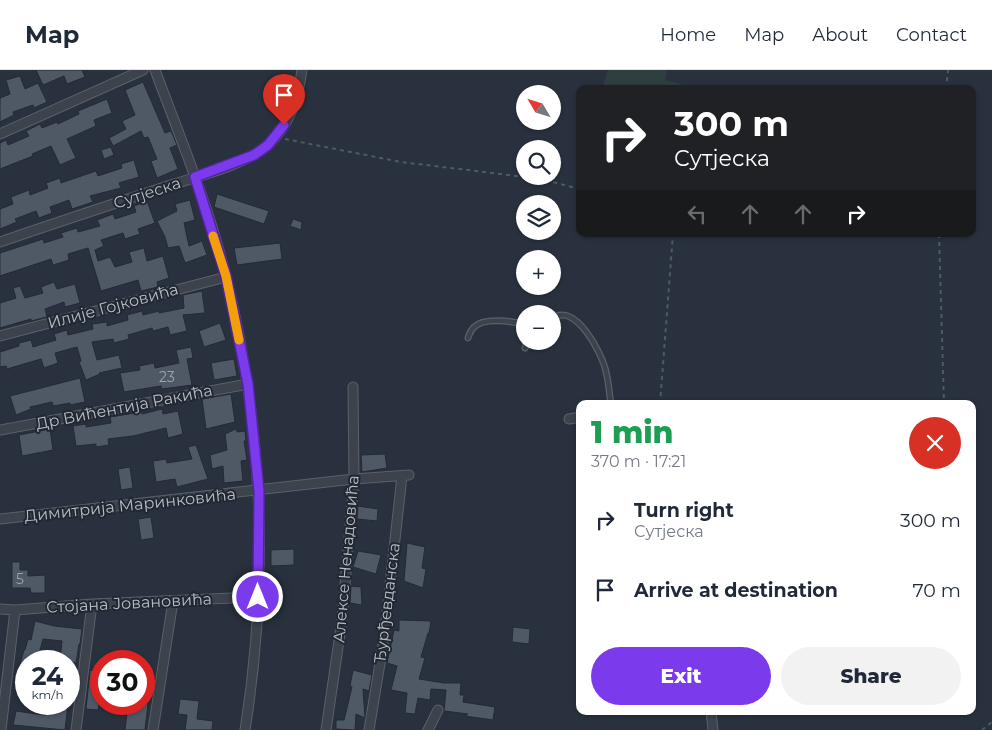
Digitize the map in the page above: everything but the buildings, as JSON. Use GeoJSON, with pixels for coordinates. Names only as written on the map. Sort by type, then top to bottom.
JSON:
{"type":"FeatureCollection","features":[{"type":"Feature","properties":{"kind":"street"},"geometry":{"type":"LineString","coordinates":[[0,134],[143,70]]}},
{"type":"Feature","properties":{"kind":"street"},"geometry":{"type":"LineString","coordinates":[[155,70],[195,177],[226,276],[248,384],[259,491],[258,597],[251,691],[245,730]]}},
{"type":"Feature","properties":{"kind":"street","name":"Сутјеска"},"geometry":{"type":"LineString","coordinates":[[0,242],[195,177],[254,155],[268,145],[284,125],[294,106],[302,70]]}},
{"type":"Feature","properties":{"kind":"street","name":"Илије Гојковића"},"geometry":{"type":"LineString","coordinates":[[0,336],[226,276]]}},
{"type":"Feature","properties":{"kind":"street","name":"Др Вићентија Ракића"},"geometry":{"type":"LineString","coordinates":[[0,430],[248,384]]}},
{"type":"Feature","properties":{"kind":"street","name":"Алексе Ненадовића"},"geometry":{"type":"LineString","coordinates":[[326,730],[342,620],[354,479],[353,387]]}},
{"type":"Feature","properties":{"kind":"street"},"geometry":{"type":"LineString","coordinates":[[568,419],[576,418]]}},
{"type":"Feature","properties":{"kind":"street","name":"Димитрија Маринковића"},"geometry":{"type":"LineString","coordinates":[[0,519],[354,479],[406,476]]}},
{"type":"Feature","properties":{"kind":"street","name":"Ђурђевданска"},"geometry":{"type":"LineString","coordinates":[[369,730],[384,638],[406,476]]}},
{"type":"Feature","properties":{"kind":"street","name":"Стојана Јовановића"},"geometry":{"type":"LineString","coordinates":[[0,609],[15,610],[92,604],[258,597]]}},
{"type":"Feature","properties":{"kind":"street"},"geometry":{"type":"LineString","coordinates":[[153,730],[173,602]]}},
{"type":"Feature","properties":{"kind":"street"},"geometry":{"type":"LineString","coordinates":[[76,730],[92,604]]}},
{"type":"Feature","properties":{"kind":"street"},"geometry":{"type":"LineString","coordinates":[[1,730],[15,610]]}},
{"type":"Feature","properties":{"kind":"street"},"geometry":{"type":"LineString","coordinates":[[428,730],[438,710]]}},
{"type":"Feature","properties":{"kind":"street"},"geometry":{"type":"LineString","coordinates":[[711,715],[713,730]]}},
{"type":"Feature","properties":{"kind":"lane"},"geometry":{"type":"LineString","coordinates":[[561,315],[571,316],[589,334],[601,355],[610,400]]}},
{"type":"Feature","properties":{"kind":"lane"},"geometry":{"type":"LineString","coordinates":[[468,338],[473,328],[478,324],[501,320],[516,322]]}},
{"type":"Feature","properties":{"kind":"path"},"geometry":{"type":"LineString","coordinates":[[946,85],[948,70]]}},
{"type":"Feature","properties":{"kind":"path"},"geometry":{"type":"LineString","coordinates":[[276,135],[281,138],[402,162],[544,180],[576,188]]}},
{"type":"Feature","properties":{"kind":"path"},"geometry":{"type":"LineString","coordinates":[[660,400],[673,237]]}},
{"type":"Feature","properties":{"kind":"path"},"geometry":{"type":"LineString","coordinates":[[939,237],[944,400]]}},
{"type":"Feature","properties":{"kind":"path"},"geometry":{"type":"LineString","coordinates":[[982,730],[992,722]]}},
{"type":"Feature","properties":{"kind":"shaded area"},"geometry":{"type":"Polygon","coordinates":[[[608,70],[667,70],[665,80],[681,84],[681,85],[603,85],[608,70]]]}},
{"type":"Feature","properties":{"kind":"slow traffic"},"geometry":{"type":"LineString","coordinates":[[213,236],[226,276],[239,340]]}},
{"type":"Feature","properties":{"kind":"route"},"geometry":{"type":"LineString","coordinates":[[258,597],[259,491],[248,384],[226,276],[195,177],[254,155],[268,145],[284,125]]}}]}
